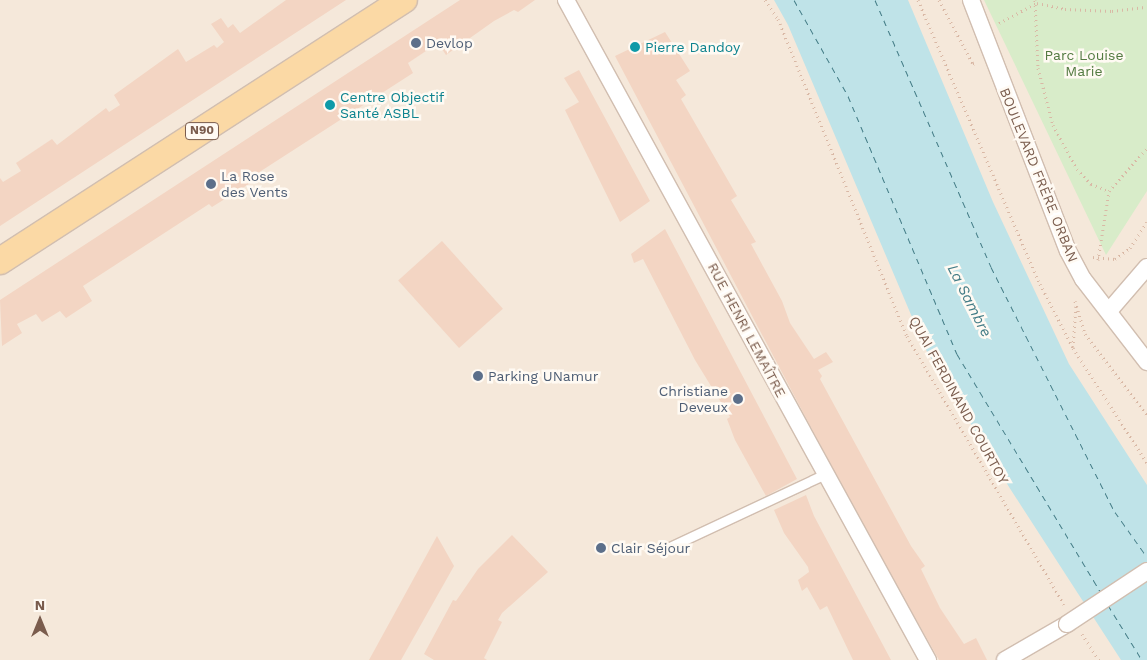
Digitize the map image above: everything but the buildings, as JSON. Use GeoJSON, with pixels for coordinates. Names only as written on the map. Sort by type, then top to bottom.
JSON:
{"type":"FeatureCollection","features":[{"type":"Feature","properties":{"kind":"main road","name":"N90"},"geometry":{"type":"LineString","coordinates":[[0,261],[404,0]]}},
{"type":"Feature","properties":{"kind":"street","name":"RUE HENRI LEMAÎTRE"},"geometry":{"type":"LineString","coordinates":[[566,0],[928,660]]}},
{"type":"Feature","properties":{"kind":"street","name":"BOULEVARD FRÈRE ORBAN"},"geometry":{"type":"LineString","coordinates":[[971,0],[1068,251],[1083,279],[1147,362]]}},
{"type":"Feature","properties":{"kind":"street"},"geometry":{"type":"LineString","coordinates":[[1109,311],[1146,272]]}},
{"type":"Feature","properties":{"kind":"street"},"geometry":{"type":"LineString","coordinates":[[1005,660],[1071,622],[1147,572]]}},
{"type":"Feature","properties":{"kind":"lane"},"geometry":{"type":"LineString","coordinates":[[663,550],[825,474]]}},
{"type":"Feature","properties":{"kind":"path","name":"QUAI FERDINAND COURTOY"},"geometry":{"type":"LineString","coordinates":[[765,0],[778,19],[907,336],[1071,622],[1099,660]]}},
{"type":"Feature","properties":{"kind":"path"},"geometry":{"type":"LineString","coordinates":[[918,0],[1012,222],[1074,348],[1147,463]]}},
{"type":"Feature","properties":{"kind":"path"},"geometry":{"type":"LineString","coordinates":[[939,0],[973,64]]}},
{"type":"Feature","properties":{"kind":"path"},"geometry":{"type":"LineString","coordinates":[[1036,2],[1038,68],[1053,126],[1077,170],[1091,184],[1109,191]]}},
{"type":"Feature","properties":{"kind":"path"},"geometry":{"type":"LineString","coordinates":[[1002,29],[999,22],[1036,2],[1065,9],[1112,12],[1147,7]]}},
{"type":"Feature","properties":{"kind":"path"},"geometry":{"type":"LineString","coordinates":[[1098,260],[1109,191],[1147,148]]}},
{"type":"Feature","properties":{"kind":"path"},"geometry":{"type":"LineString","coordinates":[[1089,255],[1098,260],[1115,259],[1130,248],[1147,222]]}},
{"type":"Feature","properties":{"kind":"path"},"geometry":{"type":"LineString","coordinates":[[1074,348],[1076,303]]}},
{"type":"Feature","properties":{"kind":"shaded area"},"geometry":{"type":"Polygon","coordinates":[[[0,0],[1147,0],[1147,660],[0,660],[0,0]]]}},
{"type":"Feature","properties":{"kind":"green space","name":"Parc Louise Marie"},"geometry":{"type":"Polygon","coordinates":[[[984,0],[1147,0],[1147,191],[1106,255],[984,0]]]}},
{"type":"Feature","properties":{"kind":"water","name":"La Sambre"},"geometry":{"type":"Polygon","coordinates":[[[774,0],[908,0],[993,202],[1069,364],[1147,485],[1147,660],[1121,660],[1009,487],[926,350],[788,25],[774,0]]]}},
{"type":"Feature","properties":{"kind":"ferry route"},"geometry":{"type":"LineString","coordinates":[[794,0],[848,96],[957,354],[1101,593]]}},
{"type":"Feature","properties":{"kind":"ferry route"},"geometry":{"type":"LineString","coordinates":[[875,0],[991,267],[1115,512],[1147,557]]}},
{"type":"Feature","properties":{"kind":"ferry route"},"geometry":{"type":"LineString","coordinates":[[1108,605],[1142,660]]}},
{"type":"Feature","properties":{"kind":"place","name":"Devlop"},"geometry":{"type":"Point","coordinates":[416,43]}},
{"type":"Feature","properties":{"kind":"place","name":"Pierre Dandoy"},"geometry":{"type":"Point","coordinates":[635,47]}},
{"type":"Feature","properties":{"kind":"place","name":"Centre Objectif Santé ASBL"},"geometry":{"type":"Point","coordinates":[330,105]}},
{"type":"Feature","properties":{"kind":"place","name":"La Rose des Vents"},"geometry":{"type":"Point","coordinates":[211,184]}},
{"type":"Feature","properties":{"kind":"place","name":"Parking UNamur"},"geometry":{"type":"Point","coordinates":[478,376]}},
{"type":"Feature","properties":{"kind":"place","name":"Christiane Deveux"},"geometry":{"type":"Point","coordinates":[738,399]}},
{"type":"Feature","properties":{"kind":"place","name":"Clair Séjour"},"geometry":{"type":"Point","coordinates":[601,548]}}]}
